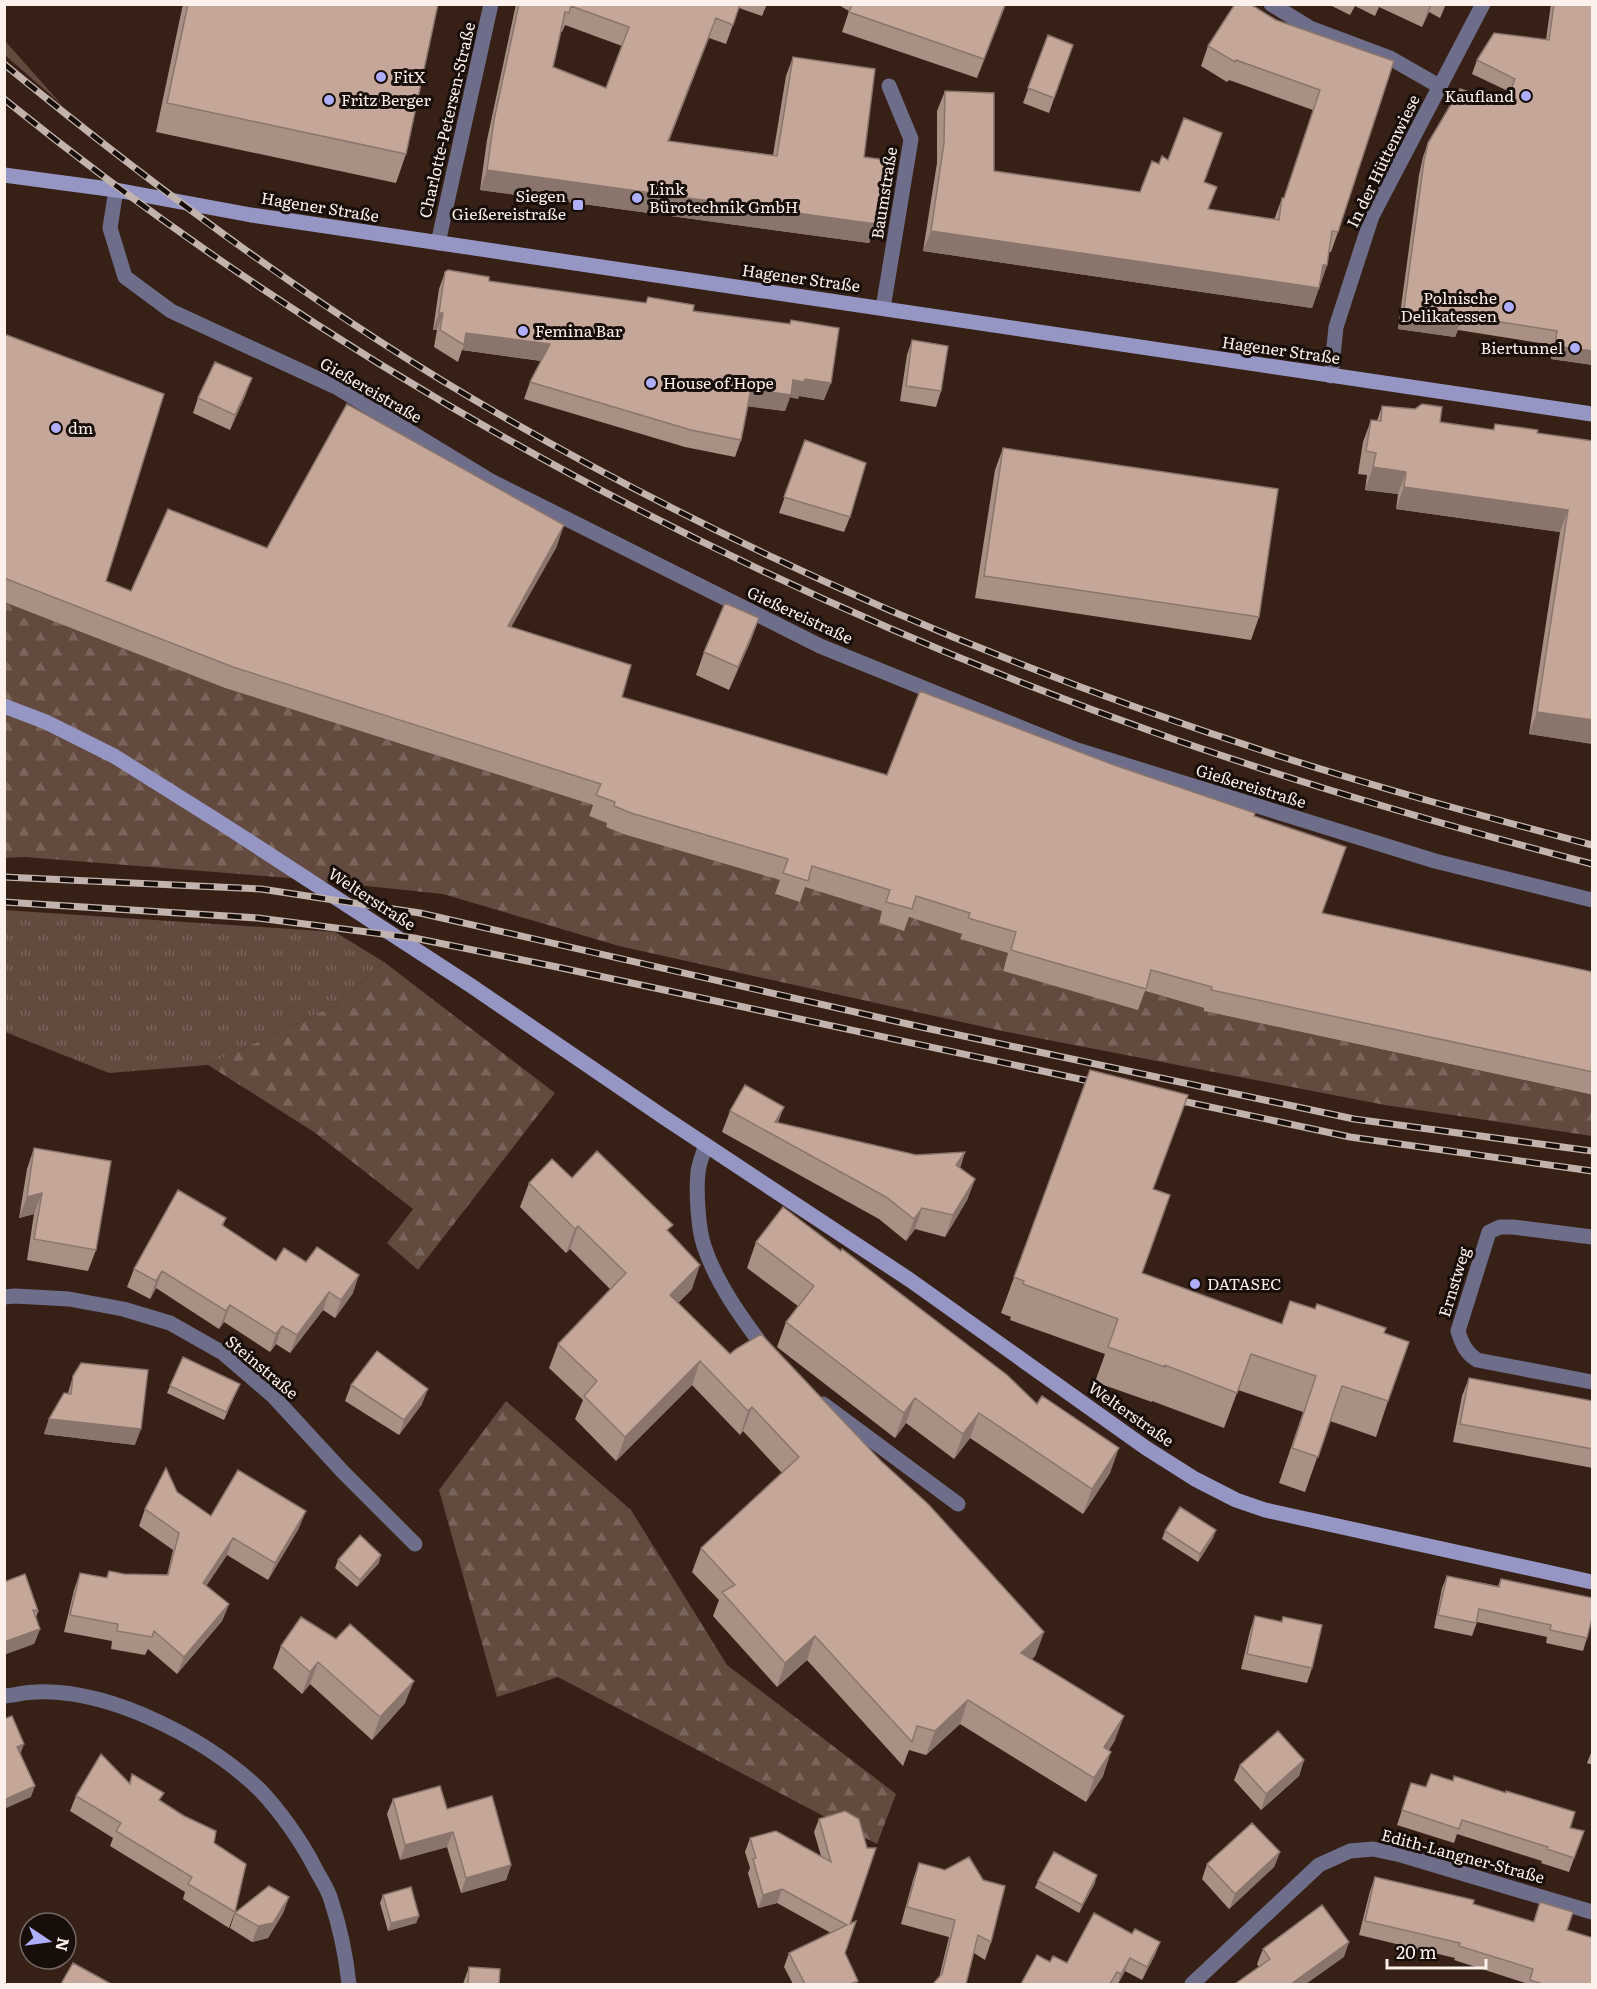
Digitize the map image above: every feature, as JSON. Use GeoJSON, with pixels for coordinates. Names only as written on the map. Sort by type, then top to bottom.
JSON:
{"type":"FeatureCollection","features":[{"type":"Feature","properties":{"kind":"street","name":"Charlotte-Petersen-Straße"},"geometry":{"type":"LineString","coordinates":[[438,243],[491,4]]}},
{"type":"Feature","properties":{"kind":"street"},"geometry":{"type":"LineString","coordinates":[[1271,4],[1310,27],[1390,58],[1439,86]]}},
{"type":"Feature","properties":{"kind":"street","name":"In der Hüttenwiese"},"geometry":{"type":"LineString","coordinates":[[1331,376],[1336,327],[1372,216],[1483,4]]}},
{"type":"Feature","properties":{"kind":"street","name":"Baumstraße"},"geometry":{"type":"LineString","coordinates":[[883,308],[911,139],[889,86]]}},
{"type":"Feature","properties":{"kind":"street","name":"Hagener Straße"},"geometry":{"type":"LineString","coordinates":[[4,175],[116,190],[250,214],[438,243],[1593,414]]}},
{"type":"Feature","properties":{"kind":"street","name":"Gießereistraße"},"geometry":{"type":"LineString","coordinates":[[116,190],[110,228],[125,277],[171,311],[338,388],[489,480],[820,646],[1084,753],[1435,861],[1593,900]]}},
{"type":"Feature","properties":{"kind":"street","name":"Welterstraße"},"geometry":{"type":"LineString","coordinates":[[4,706],[46,722],[114,756],[224,825],[470,985],[910,1280],[1146,1448],[1236,1500],[1289,1516],[1593,1582]]}},
{"type":"Feature","properties":{"kind":"street"},"geometry":{"type":"LineString","coordinates":[[706,1145],[698,1170],[697,1202],[703,1244],[721,1282],[746,1324],[777,1363]]}},
{"type":"Feature","properties":{"kind":"street","name":"Ernstweg"},"geometry":{"type":"LineString","coordinates":[[1593,1237],[1513,1227],[1500,1227],[1489,1232],[1458,1332],[1461,1344],[1469,1355],[1477,1360],[1593,1382]]}},
{"type":"Feature","properties":{"kind":"street","name":"Steinstraße"},"geometry":{"type":"LineString","coordinates":[[4,1298],[15,1296],[69,1299],[123,1309],[170,1323],[223,1353],[273,1396],[343,1472],[415,1544]]}},
{"type":"Feature","properties":{"kind":"street"},"geometry":{"type":"LineString","coordinates":[[808,1393],[958,1504]]}},
{"type":"Feature","properties":{"kind":"street"},"geometry":{"type":"LineString","coordinates":[[4,1696],[35,1692],[62,1693],[98,1698],[132,1710],[164,1724],[236,1771],[260,1791],[303,1845],[331,1899],[349,1984]]}},
{"type":"Feature","properties":{"kind":"street","name":"Edith-Langner-Straße"},"geometry":{"type":"LineString","coordinates":[[1192,1984],[1319,1865],[1350,1851],[1373,1849],[1401,1855],[1593,1912]]}},
{"type":"Feature","properties":{"kind":"green space"},"geometry":{"type":"Polygon","coordinates":[[[5,41],[62,105],[5,55],[5,41]]]}},
{"type":"Feature","properties":{"kind":"green space"},"geometry":{"type":"Polygon","coordinates":[[[4,602],[225,688],[593,805],[589,816],[607,823],[606,827],[623,834],[778,879],[780,880],[776,895],[800,901],[804,887],[806,887],[883,910],[879,923],[903,930],[910,917],[962,933],[960,939],[1008,953],[1003,971],[1138,1009],[1144,991],[1204,1008],[1204,1011],[1592,1095],[1592,1136],[1385,1105],[1007,1032],[619,946],[443,894],[290,878],[24,857],[5,858],[4,602]]]}},
{"type":"Feature","properties":{"kind":"green space"},"geometry":{"type":"Polygon","coordinates":[[[4,910],[335,932],[384,962],[336,1005],[208,1065],[109,1073],[5,1032],[4,910]]]}},
{"type":"Feature","properties":{"kind":"green space"},"geometry":{"type":"Polygon","coordinates":[[[384,962],[555,1093],[418,1270],[387,1243],[413,1209],[314,1132],[208,1065],[336,1005],[384,962]]]}},
{"type":"Feature","properties":{"kind":"green space"},"geometry":{"type":"Polygon","coordinates":[[[506,1401],[631,1510],[727,1665],[896,1794],[877,1844],[558,1677],[497,1697],[439,1490],[506,1401]]]}},
{"type":"Feature","properties":{"kind":"building"},"geometry":{"type":"Polygon","coordinates":[[[188,4],[438,4],[406,154],[167,103],[188,4]]]}},
{"type":"Feature","properties":{"kind":"building"},"geometry":{"type":"Polygon","coordinates":[[[519,4],[740,4],[733,25],[716,18],[668,141],[777,156],[793,57],[875,69],[864,157],[886,160],[876,224],[487,170],[494,120],[519,4]],[[571,6],[569,13],[565,12],[553,67],[606,88],[629,27],[571,6]]]}},
{"type":"Feature","properties":{"kind":"building"},"geometry":{"type":"Polygon","coordinates":[[[852,4],[1005,4],[984,59],[849,12],[852,4]]]}},
{"type":"Feature","properties":{"kind":"building"},"geometry":{"type":"Polygon","coordinates":[[[1235,4],[1250,4],[1276,20],[1394,61],[1338,232],[1332,231],[1327,265],[1323,265],[1319,288],[931,231],[944,143],[945,91],[994,93],[994,171],[1140,192],[1152,161],[1159,164],[1162,156],[1168,160],[1184,118],[1222,133],[1204,182],[1217,187],[1208,209],[1279,220],[1282,198],[1284,198],[1320,90],[1236,60],[1235,62],[1208,46],[1235,4]]]}},
{"type":"Feature","properties":{"kind":"building"},"geometry":{"type":"Polygon","coordinates":[[[1554,4],[1593,4],[1593,351],[1555,346],[1557,331],[1462,316],[1460,323],[1403,316],[1428,143],[1460,89],[1505,104],[1515,79],[1477,60],[1494,33],[1549,40],[1554,4]]]}},
{"type":"Feature","properties":{"kind":"building"},"geometry":{"type":"Polygon","coordinates":[[[1048,35],[1073,45],[1054,98],[1028,88],[1048,35]]]}},
{"type":"Feature","properties":{"kind":"building"},"geometry":{"type":"Polygon","coordinates":[[[448,270],[489,277],[489,281],[646,303],[648,297],[694,305],[693,311],[790,324],[791,320],[839,328],[831,383],[805,379],[804,382],[793,380],[791,395],[751,389],[741,440],[691,430],[530,382],[550,344],[466,333],[464,345],[440,330],[443,313],[439,313],[445,272],[448,270]]]}},
{"type":"Feature","properties":{"kind":"building"},"geometry":{"type":"Polygon","coordinates":[[[4,334],[164,394],[106,581],[131,591],[168,509],[267,548],[347,404],[564,525],[508,626],[631,665],[622,697],[887,775],[920,691],[1114,765],[1346,847],[1322,913],[1593,972],[1593,1072],[1211,990],[1212,987],[1151,970],[1146,989],[1011,950],[1016,932],[968,918],[970,913],[916,896],[912,909],[886,902],[890,890],[812,866],[808,881],[783,873],[788,859],[631,813],[614,806],[615,802],[596,795],[601,784],[233,667],[4,578],[4,334]]]}},
{"type":"Feature","properties":{"kind":"building"},"geometry":{"type":"Polygon","coordinates":[[[912,340],[948,346],[941,391],[906,386],[912,340]]]}},
{"type":"Feature","properties":{"kind":"building"},"geometry":{"type":"Polygon","coordinates":[[[215,362],[252,378],[235,415],[198,398],[215,362]]]}},
{"type":"Feature","properties":{"kind":"building"},"geometry":{"type":"Polygon","coordinates":[[[1422,404],[1442,407],[1440,422],[1494,430],[1495,424],[1593,441],[1593,720],[1537,712],[1568,510],[1404,487],[1406,472],[1373,467],[1376,453],[1366,451],[1371,420],[1381,421],[1382,406],[1415,409],[1422,404]]]}},
{"type":"Feature","properties":{"kind":"building"},"geometry":{"type":"Polygon","coordinates":[[[805,440],[866,463],[850,517],[784,497],[805,440]]]}},
{"type":"Feature","properties":{"kind":"building"},"geometry":{"type":"Polygon","coordinates":[[[1003,448],[1278,489],[1259,617],[984,576],[1003,448]]]}},
{"type":"Feature","properties":{"kind":"building"},"geometry":{"type":"Polygon","coordinates":[[[725,603],[759,618],[738,667],[704,652],[725,603]]]}},
{"type":"Feature","properties":{"kind":"building"},"geometry":{"type":"Polygon","coordinates":[[[1090,1070],[1188,1095],[1153,1189],[1170,1195],[1142,1273],[1282,1324],[1290,1301],[1315,1309],[1317,1304],[1386,1328],[1384,1333],[1409,1342],[1388,1401],[1342,1386],[1318,1457],[1292,1448],[1316,1376],[1251,1354],[1237,1393],[1165,1365],[1165,1367],[1108,1347],[1118,1319],[1023,1284],[1024,1281],[1014,1277],[1090,1070]]]}},
{"type":"Feature","properties":{"kind":"building"},"geometry":{"type":"Polygon","coordinates":[[[745,1085],[784,1107],[775,1122],[916,1155],[965,1152],[956,1165],[975,1179],[953,1215],[922,1208],[914,1219],[886,1197],[730,1111],[745,1085]]]}},
{"type":"Feature","properties":{"kind":"building"},"geometry":{"type":"Polygon","coordinates":[[[34,1148],[111,1161],[96,1250],[34,1239],[42,1193],[27,1197],[34,1148]]]}},
{"type":"Feature","properties":{"kind":"building"},"geometry":{"type":"Polygon","coordinates":[[[597,1151],[673,1225],[667,1230],[700,1265],[670,1295],[730,1354],[761,1334],[881,1461],[929,1505],[1044,1632],[1021,1653],[1124,1716],[1104,1747],[1111,1752],[1094,1778],[968,1700],[935,1731],[917,1726],[912,1742],[815,1636],[785,1663],[722,1592],[735,1585],[701,1548],[799,1457],[752,1407],[748,1411],[700,1361],[625,1437],[584,1396],[597,1381],[558,1344],[626,1273],[578,1226],[575,1229],[529,1183],[552,1159],[572,1178],[597,1151]]]}},
{"type":"Feature","properties":{"kind":"building"},"geometry":{"type":"Polygon","coordinates":[[[178,1190],[226,1218],[222,1225],[276,1261],[284,1248],[306,1262],[317,1247],[359,1275],[341,1300],[329,1292],[297,1335],[282,1326],[276,1334],[230,1305],[226,1311],[162,1271],[156,1281],[134,1269],[178,1190]]]}},
{"type":"Feature","properties":{"kind":"building"},"geometry":{"type":"Polygon","coordinates":[[[783,1207],[841,1251],[842,1249],[1007,1375],[1037,1404],[1042,1396],[1119,1448],[1092,1489],[979,1413],[963,1434],[915,1398],[904,1413],[786,1322],[814,1286],[756,1242],[783,1207]]]}},
{"type":"Feature","properties":{"kind":"building"},"geometry":{"type":"Polygon","coordinates":[[[377,1351],[428,1389],[404,1420],[351,1385],[377,1351]]]}},
{"type":"Feature","properties":{"kind":"building"},"geometry":{"type":"Polygon","coordinates":[[[183,1357],[240,1384],[226,1412],[170,1386],[183,1357]]]}},
{"type":"Feature","properties":{"kind":"building"},"geometry":{"type":"Polygon","coordinates":[[[81,1363],[148,1370],[141,1429],[49,1419],[64,1393],[71,1394],[73,1376],[81,1363]]]}},
{"type":"Feature","properties":{"kind":"building"},"geometry":{"type":"Polygon","coordinates":[[[1469,1378],[1593,1401],[1593,1449],[1460,1424],[1469,1378]]]}},
{"type":"Feature","properties":{"kind":"building"},"geometry":{"type":"Polygon","coordinates":[[[166,1468],[177,1492],[211,1516],[238,1470],[306,1511],[275,1563],[233,1538],[203,1583],[229,1604],[184,1657],[154,1631],[152,1637],[117,1631],[118,1624],[70,1615],[80,1573],[107,1578],[109,1571],[124,1574],[168,1575],[179,1533],[145,1509],[166,1468]]]}},
{"type":"Feature","properties":{"kind":"building"},"geometry":{"type":"Polygon","coordinates":[[[1180,1507],[1216,1530],[1200,1554],[1165,1531],[1180,1507]]]}},
{"type":"Feature","properties":{"kind":"building"},"geometry":{"type":"Polygon","coordinates":[[[360,1535],[381,1555],[360,1580],[338,1560],[360,1535]]]}},
{"type":"Feature","properties":{"kind":"building"},"geometry":{"type":"Polygon","coordinates":[[[25,1574],[38,1611],[33,1610],[40,1629],[4,1642],[4,1582],[25,1574]]]}},
{"type":"Feature","properties":{"kind":"building"},"geometry":{"type":"Polygon","coordinates":[[[1447,1576],[1499,1587],[1501,1579],[1593,1598],[1593,1614],[1587,1638],[1550,1630],[1551,1625],[1479,1609],[1476,1623],[1438,1615],[1447,1576]]]}},
{"type":"Feature","properties":{"kind":"building"},"geometry":{"type":"Polygon","coordinates":[[[1255,1616],[1282,1622],[1283,1617],[1322,1625],[1312,1668],[1247,1654],[1255,1616]]]}},
{"type":"Feature","properties":{"kind":"building"},"geometry":{"type":"Polygon","coordinates":[[[301,1617],[336,1639],[350,1624],[414,1681],[380,1717],[318,1662],[310,1672],[281,1646],[301,1617]]]}},
{"type":"Feature","properties":{"kind":"building"},"geometry":{"type":"Polygon","coordinates":[[[12,1716],[24,1744],[17,1747],[35,1786],[4,1800],[4,1719],[12,1716]]]}},
{"type":"Feature","properties":{"kind":"building"},"geometry":{"type":"Polygon","coordinates":[[[1278,1731],[1304,1760],[1266,1794],[1240,1765],[1278,1731]]]}},
{"type":"Feature","properties":{"kind":"building"},"geometry":{"type":"Polygon","coordinates":[[[101,1754],[130,1784],[132,1774],[164,1793],[159,1800],[184,1816],[216,1831],[214,1843],[246,1864],[235,1912],[188,1884],[192,1877],[116,1831],[121,1823],[76,1796],[101,1754]]]}},
{"type":"Feature","properties":{"kind":"building"},"geometry":{"type":"Polygon","coordinates":[[[1431,1774],[1453,1781],[1454,1776],[1575,1812],[1570,1828],[1584,1831],[1574,1858],[1547,1849],[1548,1847],[1462,1820],[1459,1829],[1402,1810],[1411,1783],[1426,1787],[1431,1774]]]}},
{"type":"Feature","properties":{"kind":"building"},"geometry":{"type":"Polygon","coordinates":[[[440,1786],[447,1809],[492,1796],[511,1865],[466,1878],[453,1832],[405,1845],[393,1799],[440,1786]]]}},
{"type":"Feature","properties":{"kind":"building"},"geometry":{"type":"Polygon","coordinates":[[[845,1811],[859,1819],[867,1848],[876,1848],[850,1924],[856,1921],[845,1953],[858,1981],[850,1984],[805,1984],[789,1953],[847,1925],[782,1889],[763,1895],[750,1838],[776,1831],[831,1862],[819,1819],[845,1811]]]}},
{"type":"Feature","properties":{"kind":"building"},"geometry":{"type":"Polygon","coordinates":[[[1252,1823],[1280,1852],[1235,1894],[1207,1864],[1252,1823]]]}},
{"type":"Feature","properties":{"kind":"building"},"geometry":{"type":"Polygon","coordinates":[[[1054,1852],[1097,1875],[1082,1905],[1038,1881],[1054,1852]]]}},
{"type":"Feature","properties":{"kind":"building"},"geometry":{"type":"Polygon","coordinates":[[[969,1857],[983,1880],[1005,1886],[991,1942],[978,1935],[966,1984],[933,1984],[942,1974],[955,1920],[907,1907],[919,1863],[945,1870],[969,1857]]]}},
{"type":"Feature","properties":{"kind":"building"},"geometry":{"type":"Polygon","coordinates":[[[1375,1877],[1474,1900],[1473,1904],[1534,1922],[1540,1902],[1573,1912],[1567,1930],[1593,1938],[1592,1984],[1543,1984],[1530,1980],[1533,1969],[1459,1946],[1460,1943],[1365,1921],[1375,1877]]]}},
{"type":"Feature","properties":{"kind":"building"},"geometry":{"type":"Polygon","coordinates":[[[269,1886],[289,1897],[273,1923],[258,1926],[235,1913],[269,1886]]]}},
{"type":"Feature","properties":{"kind":"building"},"geometry":{"type":"Polygon","coordinates":[[[411,1887],[419,1916],[391,1923],[383,1895],[411,1887]]]}},
{"type":"Feature","properties":{"kind":"building"},"geometry":{"type":"Polygon","coordinates":[[[1322,1905],[1349,1942],[1291,1984],[1235,1984],[1270,1959],[1263,1949],[1322,1905]]]}},
{"type":"Feature","properties":{"kind":"building"},"geometry":{"type":"Polygon","coordinates":[[[1094,1913],[1132,1934],[1135,1929],[1160,1942],[1147,1967],[1130,1958],[1121,1974],[1117,1972],[1110,1984],[1021,1984],[1037,1955],[1050,1962],[1053,1956],[1067,1963],[1094,1913]]]}},
{"type":"Feature","properties":{"kind":"building"},"geometry":{"type":"Polygon","coordinates":[[[78,1966],[111,1984],[61,1984],[68,1971],[78,1971],[78,1966]]]}},
{"type":"Feature","properties":{"kind":"building"},"geometry":{"type":"Polygon","coordinates":[[[469,1967],[500,1969],[499,1984],[468,1984],[469,1967]]]}},
{"type":"Feature","properties":{"kind":"railway"},"geometry":{"type":"LineString","coordinates":[[4,64],[184,205],[372,337],[502,416],[687,516],[782,562],[976,646],[1173,721],[1313,767],[1592,845]]}},
{"type":"Feature","properties":{"kind":"railway"},"geometry":{"type":"LineString","coordinates":[[4,99],[137,201],[274,297],[416,386],[561,469],[710,546],[862,616],[1016,681],[1173,739],[1381,806],[1592,864]]}},
{"type":"Feature","properties":{"kind":"railway"},"geometry":{"type":"LineString","coordinates":[[4,877],[261,889],[420,913],[921,1027],[1354,1119],[1592,1151]]}},
{"type":"Feature","properties":{"kind":"railway"},"geometry":{"type":"LineString","coordinates":[[4,902],[258,918],[414,938],[1103,1084]]}},
{"type":"Feature","properties":{"kind":"railway"},"geometry":{"type":"LineString","coordinates":[[1168,1098],[1350,1137],[1592,1171]]}},
{"type":"Feature","properties":{"kind":"place","name":"FitX"},"geometry":{"type":"Point","coordinates":[381,77]}},
{"type":"Feature","properties":{"kind":"place","name":"Kaufland"},"geometry":{"type":"Point","coordinates":[1526,96]}},
{"type":"Feature","properties":{"kind":"place","name":"Fritz Berger"},"geometry":{"type":"Point","coordinates":[329,100]}},
{"type":"Feature","properties":{"kind":"place","name":"Link Bürotechnik GmbH"},"geometry":{"type":"Point","coordinates":[637,198]}},
{"type":"Feature","properties":{"kind":"place","name":"Siegen Gießereistraße"},"geometry":{"type":"Point","coordinates":[578,205]}},
{"type":"Feature","properties":{"kind":"place","name":"Polnische Delikatessen"},"geometry":{"type":"Point","coordinates":[1509,307]}},
{"type":"Feature","properties":{"kind":"place","name":"Femina Bar"},"geometry":{"type":"Point","coordinates":[523,331]}},
{"type":"Feature","properties":{"kind":"place","name":"Biertunnel"},"geometry":{"type":"Point","coordinates":[1575,348]}},
{"type":"Feature","properties":{"kind":"place","name":"House of Hope"},"geometry":{"type":"Point","coordinates":[651,383]}},
{"type":"Feature","properties":{"kind":"place","name":"dm"},"geometry":{"type":"Point","coordinates":[56,428]}},
{"type":"Feature","properties":{"kind":"place","name":"DATASEC"},"geometry":{"type":"Point","coordinates":[1195,1284]}}]}
